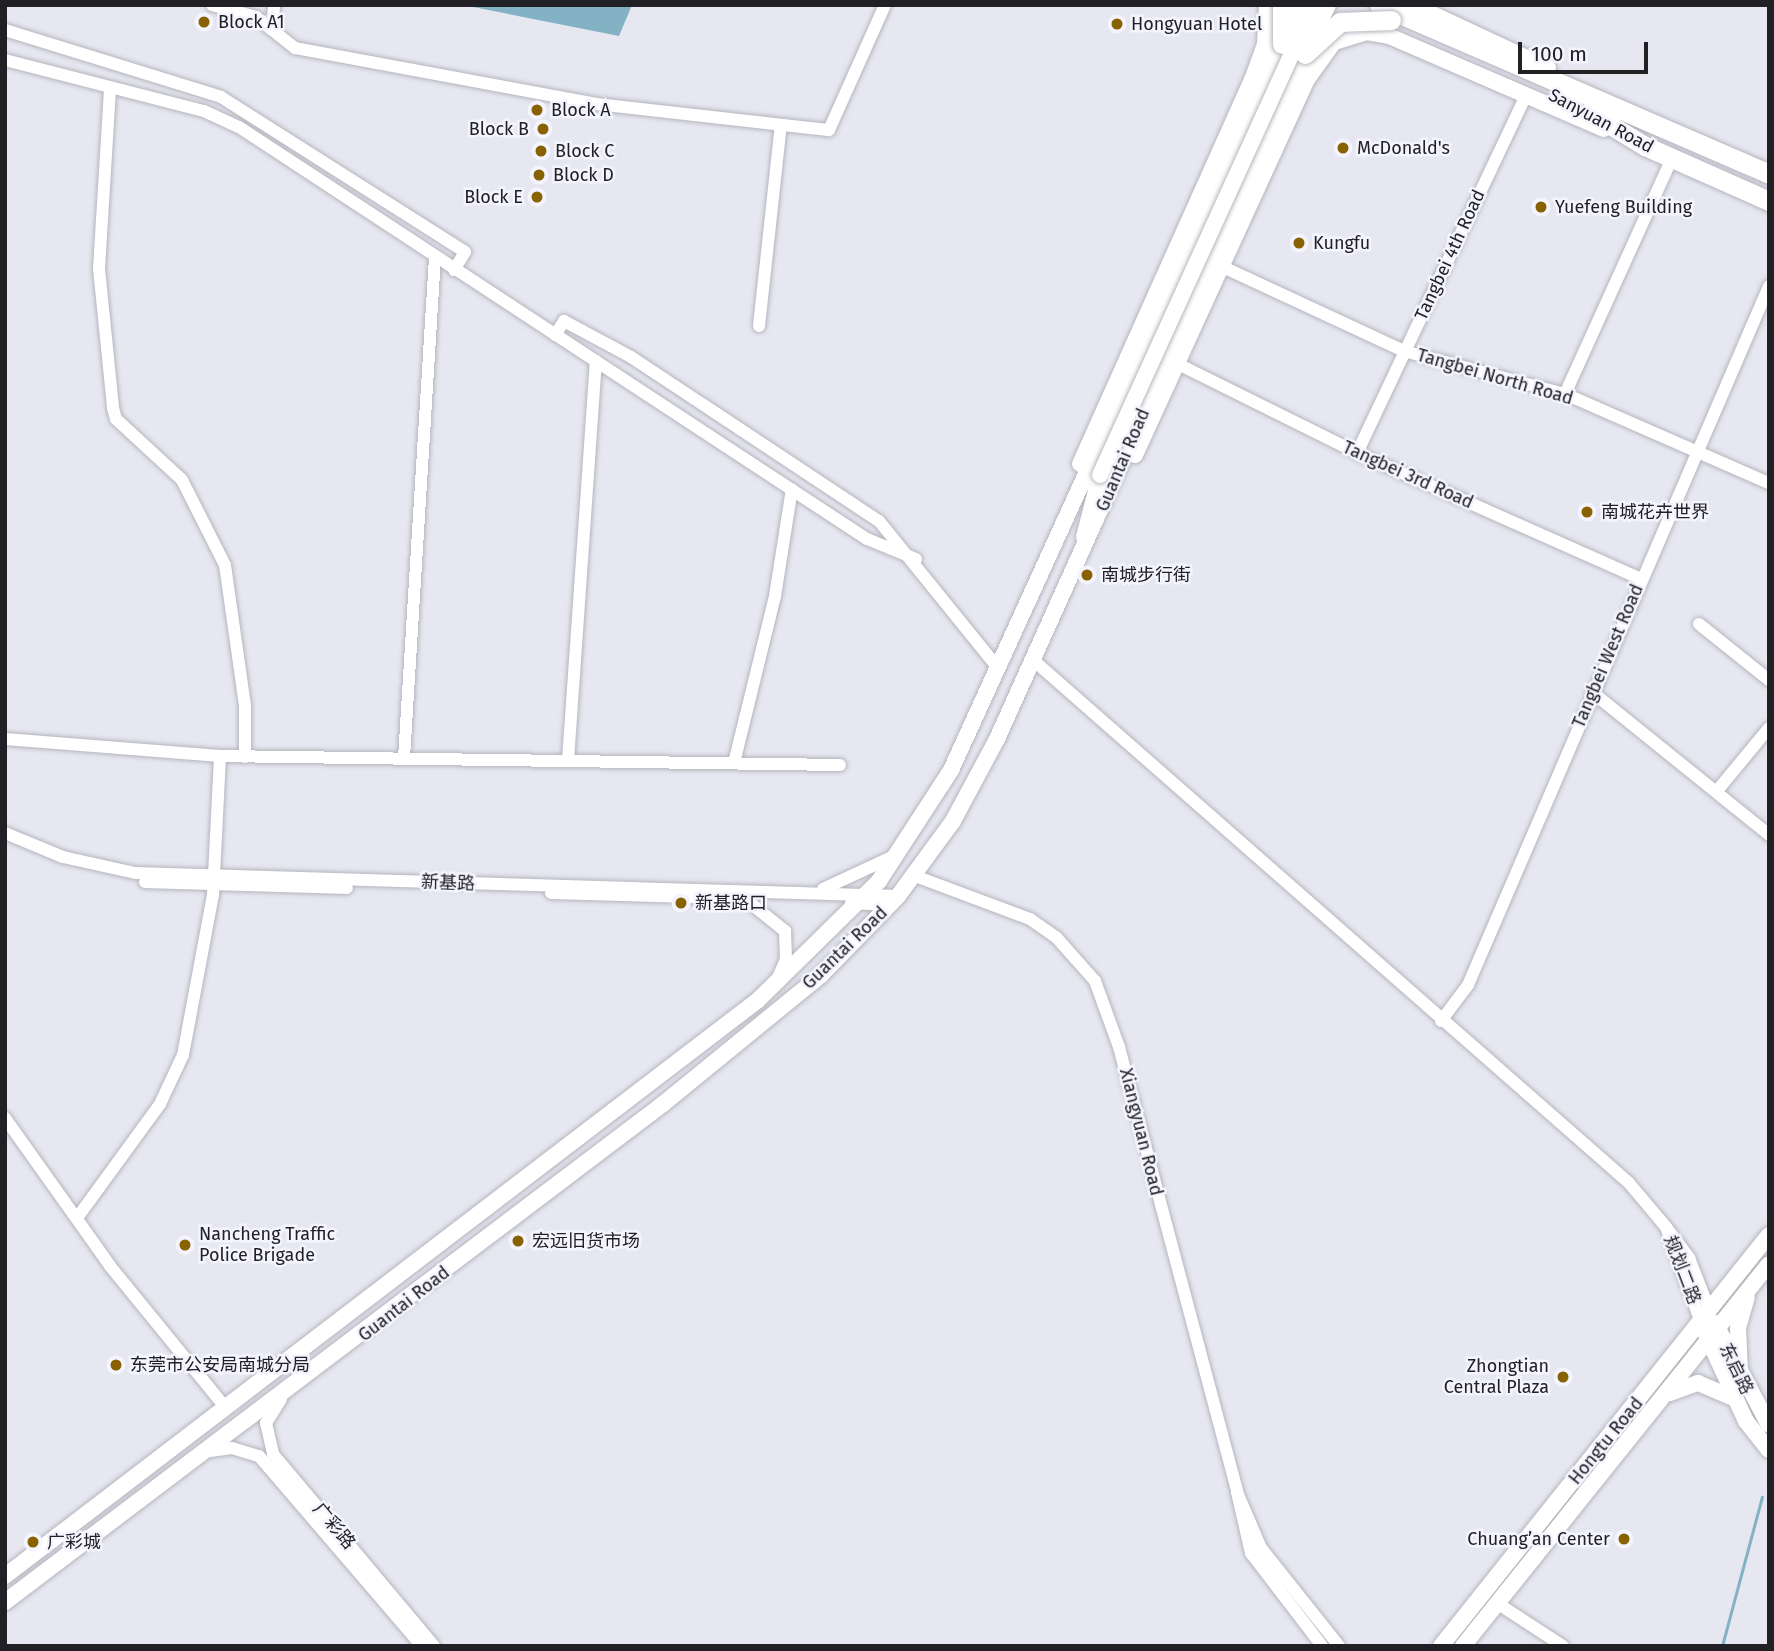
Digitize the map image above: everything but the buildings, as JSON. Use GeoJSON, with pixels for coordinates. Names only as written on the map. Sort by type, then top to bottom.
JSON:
{"type":"FeatureCollection","features":[{"type":"Feature","properties":{"kind":"highway"},"geometry":{"type":"LineString","coordinates":[[1282,5],[1282,44]]}},
{"type":"Feature","properties":{"kind":"highway","name":"Sanyuan Road"},"geometry":{"type":"LineString","coordinates":[[1358,5],[1385,9],[1547,86],[1645,146],[1768,201]]}},
{"type":"Feature","properties":{"kind":"highway"},"geometry":{"type":"LineString","coordinates":[[1305,54],[1340,22],[1385,9]]}},
{"type":"Feature","properties":{"kind":"highway","name":"Sanyuan Road"},"geometry":{"type":"LineString","coordinates":[[1547,86],[1654,121],[1769,174]]}},
{"type":"Feature","properties":{"kind":"main road"},"geometry":{"type":"LineString","coordinates":[[1268,5],[1297,36],[1333,42],[1351,36],[1388,36],[1645,146]]}},
{"type":"Feature","properties":{"kind":"main road"},"geometry":{"type":"LineString","coordinates":[[1067,504],[1097,416],[1252,80],[1265,45],[1268,5]]}},
{"type":"Feature","properties":{"kind":"main road","name":"Guantai Road"},"geometry":{"type":"LineString","coordinates":[[5,1576],[774,986],[862,899],[899,852],[951,770],[1055,540],[1067,504],[1094,454],[1300,5]]}},
{"type":"Feature","properties":{"kind":"main road"},"geometry":{"type":"LineString","coordinates":[[1055,540],[1100,475],[1314,5]]}},
{"type":"Feature","properties":{"kind":"main road","name":"Guantai Road"},"geometry":{"type":"LineString","coordinates":[[5,1602],[281,1399],[820,976],[915,876],[973,787],[1100,517],[1120,463],[1328,5]]}},
{"type":"Feature","properties":{"kind":"main road"},"geometry":{"type":"LineString","coordinates":[[1413,5],[1654,121]]}},
{"type":"Feature","properties":{"kind":"main road"},"geometry":{"type":"LineString","coordinates":[[1100,517],[1178,364],[1308,78],[1334,42],[1351,36],[1385,9]]}},
{"type":"Feature","properties":{"kind":"main road"},"geometry":{"type":"LineString","coordinates":[[1081,553],[1100,475]]}},
{"type":"Feature","properties":{"kind":"main road","name":"Hongtu Road"},"geometry":{"type":"LineString","coordinates":[[1441,1646],[1769,1235]]}},
{"type":"Feature","properties":{"kind":"main road","name":"Hongtu Road"},"geometry":{"type":"LineString","coordinates":[[1463,1646],[1769,1264]]}},
{"type":"Feature","properties":{"kind":"main road"},"geometry":{"type":"LineString","coordinates":[[1742,1383],[1738,1328],[1752,1285]]}},
{"type":"Feature","properties":{"kind":"main road","name":"规划二路"},"geometry":{"type":"LineString","coordinates":[[1705,1314],[1735,1400]]}},
{"type":"Feature","properties":{"kind":"main road","name":"东启路"},"geometry":{"type":"LineString","coordinates":[[1712,1335],[1769,1426]]}},
{"type":"Feature","properties":{"kind":"main road"},"geometry":{"type":"LineString","coordinates":[[1663,1397],[1698,1383],[1735,1400]]}},
{"type":"Feature","properties":{"kind":"main road","name":"东启路"},"geometry":{"type":"LineString","coordinates":[[1735,1400],[1769,1450]]}},
{"type":"Feature","properties":{"kind":"street"},"geometry":{"type":"LineString","coordinates":[[212,5],[256,17],[295,48],[322,54],[596,104],[829,130],[885,5]]}},
{"type":"Feature","properties":{"kind":"street"},"geometry":{"type":"LineString","coordinates":[[272,30],[274,5]]}},
{"type":"Feature","properties":{"kind":"street"},"geometry":{"type":"LineString","coordinates":[[5,30],[221,97],[465,251],[454,270]]}},
{"type":"Feature","properties":{"kind":"street"},"geometry":{"type":"LineString","coordinates":[[5,60],[204,111],[239,127],[867,539],[916,559]]}},
{"type":"Feature","properties":{"kind":"street"},"geometry":{"type":"LineString","coordinates":[[110,89],[103,115],[99,269],[113,408],[116,419],[182,480],[225,565],[245,757]]}},
{"type":"Feature","properties":{"kind":"street","name":"Tangbei 4th Road"},"geometry":{"type":"LineString","coordinates":[[1357,453],[1526,95]]}},
{"type":"Feature","properties":{"kind":"street"},"geometry":{"type":"LineString","coordinates":[[759,327],[781,125]]}},
{"type":"Feature","properties":{"kind":"street"},"geometry":{"type":"LineString","coordinates":[[1565,394],[1672,158]]}},
{"type":"Feature","properties":{"kind":"street"},"geometry":{"type":"LineString","coordinates":[[404,758],[435,257]]}},
{"type":"Feature","properties":{"kind":"street","name":"Tangbei North Road"},"geometry":{"type":"LineString","coordinates":[[1223,267],[1404,351],[1565,394],[1769,483]]}},
{"type":"Feature","properties":{"kind":"street","name":"Tangbei West Road"},"geometry":{"type":"LineString","coordinates":[[1441,1021],[1468,985],[1696,450],[1769,286]]}},
{"type":"Feature","properties":{"kind":"street"},"geometry":{"type":"LineString","coordinates":[[555,335],[564,321],[631,358],[879,521],[916,559],[998,668]]}},
{"type":"Feature","properties":{"kind":"street"},"geometry":{"type":"LineString","coordinates":[[568,760],[596,361]]}},
{"type":"Feature","properties":{"kind":"street","name":"Tangbei 3rd Road"},"geometry":{"type":"LineString","coordinates":[[1178,364],[1357,453],[1641,579]]}},
{"type":"Feature","properties":{"kind":"street"},"geometry":{"type":"LineString","coordinates":[[734,763],[775,596],[792,489]]}},
{"type":"Feature","properties":{"kind":"street"},"geometry":{"type":"LineString","coordinates":[[1699,624],[1769,680]]}},
{"type":"Feature","properties":{"kind":"street","name":"规划二路"},"geometry":{"type":"LineString","coordinates":[[1032,659],[1441,1021],[1629,1183],[1665,1227],[1705,1314]]}},
{"type":"Feature","properties":{"kind":"street"},"geometry":{"type":"LineString","coordinates":[[1592,692],[1769,835]]}},
{"type":"Feature","properties":{"kind":"street"},"geometry":{"type":"LineString","coordinates":[[1716,792],[1769,728]]}},
{"type":"Feature","properties":{"kind":"street"},"geometry":{"type":"LineString","coordinates":[[5,739],[220,757],[840,765]]}},
{"type":"Feature","properties":{"kind":"street"},"geometry":{"type":"LineString","coordinates":[[77,1218],[160,1104],[183,1055],[215,881],[220,757]]}},
{"type":"Feature","properties":{"kind":"street","name":"新基路"},"geometry":{"type":"LineString","coordinates":[[5,833],[97,867],[215,881],[806,892],[862,899]]}},
{"type":"Feature","properties":{"kind":"street","name":"新基路"},"geometry":{"type":"LineString","coordinates":[[5,841],[96,875],[215,881],[894,901]]}},
{"type":"Feature","properties":{"kind":"street"},"geometry":{"type":"LineString","coordinates":[[806,892],[844,884],[899,852]]}},
{"type":"Feature","properties":{"kind":"street","name":"Xiangyuan Road"},"geometry":{"type":"LineString","coordinates":[[915,876],[1030,919],[1074,954],[1095,981],[1119,1047],[1251,1553],[1322,1646]]}},
{"type":"Feature","properties":{"kind":"street"},"geometry":{"type":"LineString","coordinates":[[744,898],[785,931],[786,959],[774,986]]}},
{"type":"Feature","properties":{"kind":"street"},"geometry":{"type":"LineString","coordinates":[[5,1118],[77,1218],[226,1408]]}},
{"type":"Feature","properties":{"kind":"street","name":"广彩路"},"geometry":{"type":"LineString","coordinates":[[281,1399],[266,1423],[273,1454],[434,1646]]}},
{"type":"Feature","properties":{"kind":"street","name":"广彩路"},"geometry":{"type":"LineString","coordinates":[[210,1451],[232,1448],[259,1456],[422,1646]]}},
{"type":"Feature","properties":{"kind":"street","name":"Xiangyuan Road"},"geometry":{"type":"LineString","coordinates":[[1237,1492],[1261,1548],[1339,1646]]}},
{"type":"Feature","properties":{"kind":"street"},"geometry":{"type":"LineString","coordinates":[[1497,1603],[1563,1646]]}},
{"type":"Feature","properties":{"kind":"water"},"geometry":{"type":"Polygon","coordinates":[[[463,5],[632,5],[619,36],[463,5]]]}},
{"type":"Feature","properties":{"kind":"waterway"},"geometry":{"type":"LineString","coordinates":[[1722,1646],[1762,1497]]}},
{"type":"Feature","properties":{"kind":"place","name":"Block A1"},"geometry":{"type":"Point","coordinates":[204,22]}},
{"type":"Feature","properties":{"kind":"place","name":"Hongyuan Hotel"},"geometry":{"type":"Point","coordinates":[1117,24]}},
{"type":"Feature","properties":{"kind":"place","name":"Block A"},"geometry":{"type":"Point","coordinates":[537,110]}},
{"type":"Feature","properties":{"kind":"place","name":"Block B"},"geometry":{"type":"Point","coordinates":[543,129]}},
{"type":"Feature","properties":{"kind":"place","name":"McDonald's"},"geometry":{"type":"Point","coordinates":[1343,148]}},
{"type":"Feature","properties":{"kind":"place","name":"Block C"},"geometry":{"type":"Point","coordinates":[541,151]}},
{"type":"Feature","properties":{"kind":"place","name":"Block D"},"geometry":{"type":"Point","coordinates":[539,175]}},
{"type":"Feature","properties":{"kind":"place","name":"Block E"},"geometry":{"type":"Point","coordinates":[537,197]}},
{"type":"Feature","properties":{"kind":"place","name":"Yuefeng Building"},"geometry":{"type":"Point","coordinates":[1541,207]}},
{"type":"Feature","properties":{"kind":"place","name":"Kungfu"},"geometry":{"type":"Point","coordinates":[1299,243]}},
{"type":"Feature","properties":{"kind":"place","name":"南城花卉世界"},"geometry":{"type":"Point","coordinates":[1587,512]}},
{"type":"Feature","properties":{"kind":"place","name":"南城步行街"},"geometry":{"type":"Point","coordinates":[1087,575]}},
{"type":"Feature","properties":{"kind":"place","name":"新基路口"},"geometry":{"type":"Point","coordinates":[681,903]}},
{"type":"Feature","properties":{"kind":"place","name":"宏远旧货市场"},"geometry":{"type":"Point","coordinates":[518,1241]}},
{"type":"Feature","properties":{"kind":"place","name":"Nancheng Traffic Police Brigade"},"geometry":{"type":"Point","coordinates":[185,1245]}},
{"type":"Feature","properties":{"kind":"place","name":"东莞市公安局南城分局"},"geometry":{"type":"Point","coordinates":[116,1365]}},
{"type":"Feature","properties":{"kind":"place","name":"Zhongtian Central Plaza"},"geometry":{"type":"Point","coordinates":[1563,1377]}},
{"type":"Feature","properties":{"kind":"place","name":"Chuang’an Center"},"geometry":{"type":"Point","coordinates":[1624,1539]}},
{"type":"Feature","properties":{"kind":"place","name":"广彩城"},"geometry":{"type":"Point","coordinates":[33,1542]}}]}
